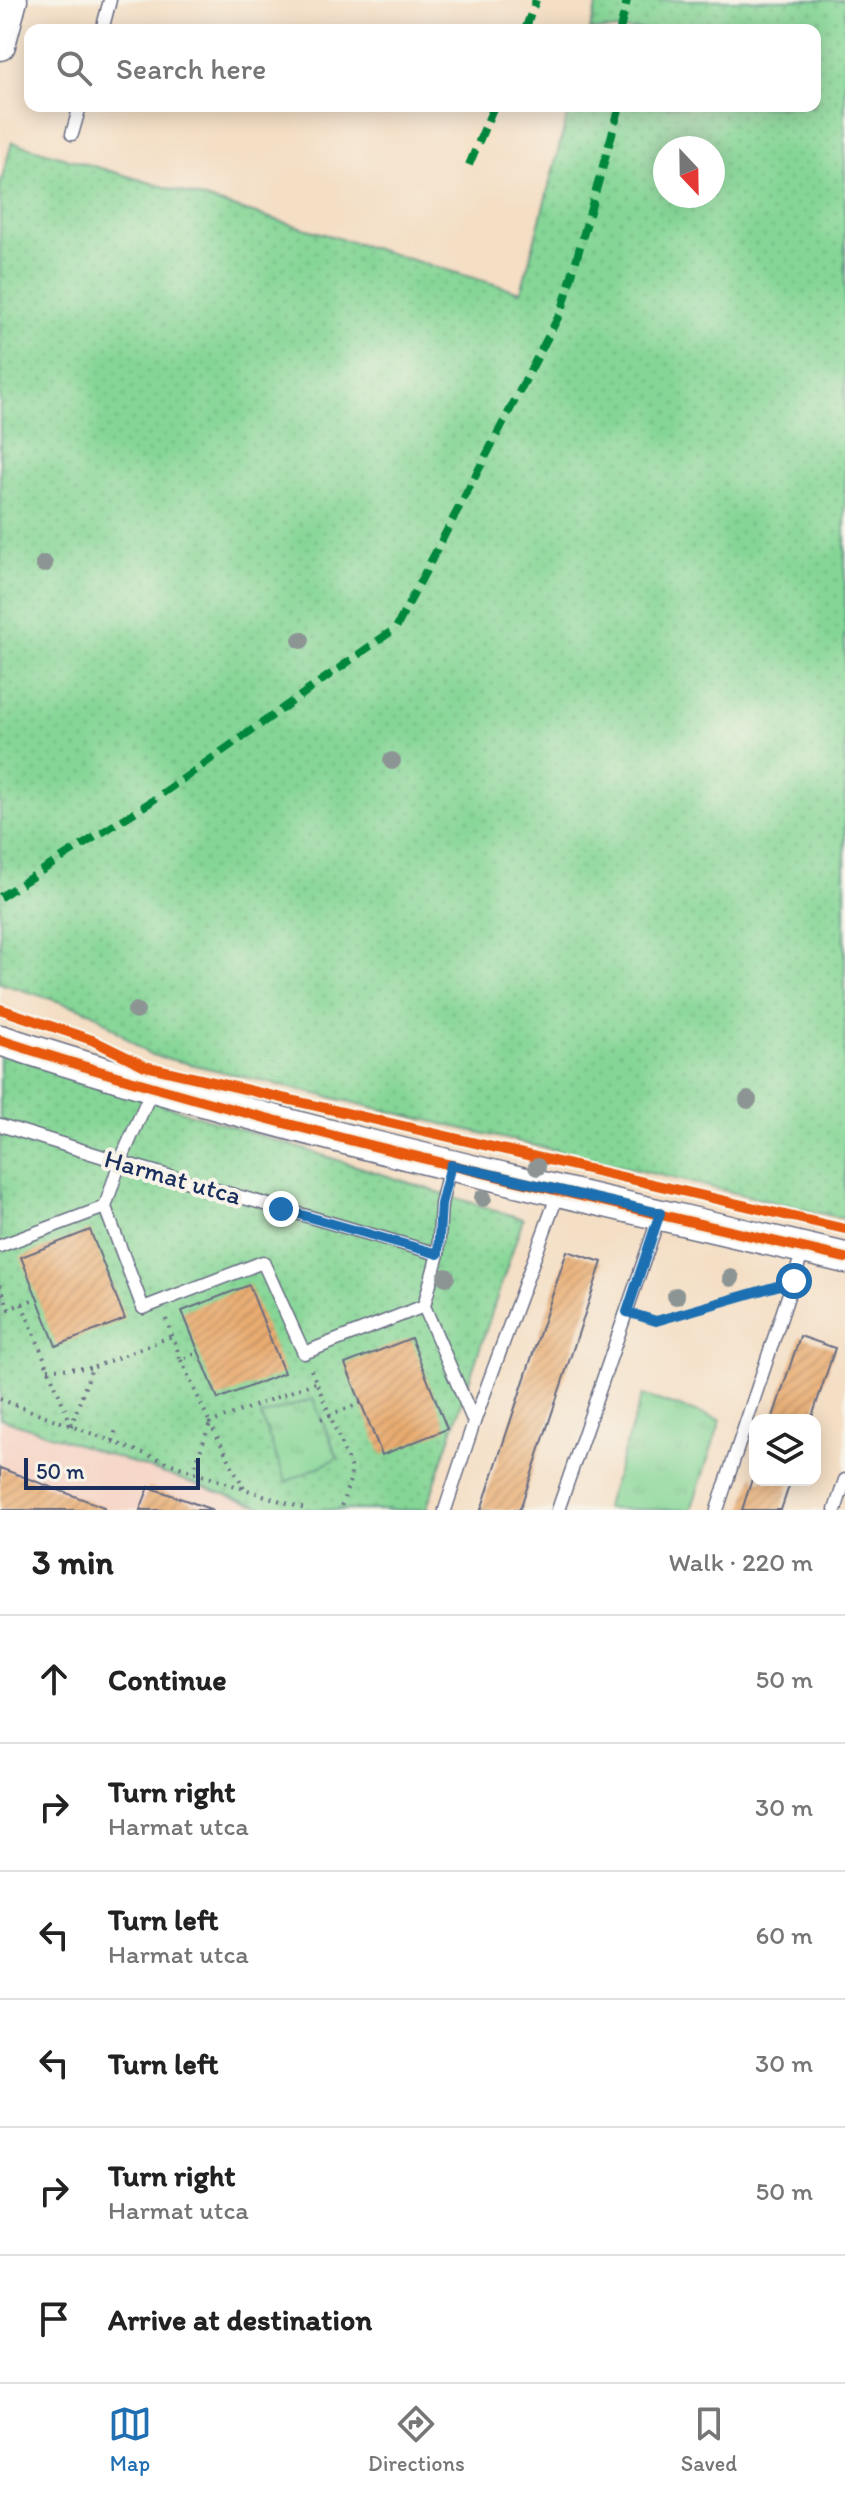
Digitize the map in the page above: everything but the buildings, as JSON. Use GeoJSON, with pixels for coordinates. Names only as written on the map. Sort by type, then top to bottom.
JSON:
{"type":"FeatureCollection","features":[{"type":"Feature","properties":{"kind":"street"},"geometry":{"type":"LineString","coordinates":[[0,45],[12,0]]}},
{"type":"Feature","properties":{"kind":"street"},"geometry":{"type":"LineString","coordinates":[[0,1040],[153,1087],[451,1165],[845,1258]]}},
{"type":"Feature","properties":{"kind":"lane"},"geometry":{"type":"LineString","coordinates":[[104,24],[110,0]]}},
{"type":"Feature","properties":{"kind":"lane"},"geometry":{"type":"LineString","coordinates":[[72,134],[78,112]]}},
{"type":"Feature","properties":{"kind":"lane"},"geometry":{"type":"LineString","coordinates":[[153,1087],[120,1162],[105,1207],[143,1308],[263,1262],[304,1353],[424,1306]]}},
{"type":"Feature","properties":{"kind":"lane","name":"Harmat utca"},"geometry":{"type":"LineString","coordinates":[[0,1125],[438,1254]]}},
{"type":"Feature","properties":{"kind":"lane"},"geometry":{"type":"LineString","coordinates":[[451,1165],[441,1204],[438,1254],[424,1306],[474,1422]]}},
{"type":"Feature","properties":{"kind":"lane"},"geometry":{"type":"LineString","coordinates":[[445,1510],[559,1191]]}},
{"type":"Feature","properties":{"kind":"lane"},"geometry":{"type":"LineString","coordinates":[[0,1246],[105,1207]]}},
{"type":"Feature","properties":{"kind":"lane"},"geometry":{"type":"LineString","coordinates":[[558,1510],[660,1213]]}},
{"type":"Feature","properties":{"kind":"lane"},"geometry":{"type":"LineString","coordinates":[[717,1510],[804,1248]]}},
{"type":"Feature","properties":{"kind":"lane"},"geometry":{"type":"LineString","coordinates":[[835,1510],[845,1480]]}},
{"type":"Feature","properties":{"kind":"path"},"geometry":{"type":"LineString","coordinates":[[627,1312],[656,1321],[794,1281]]}},
{"type":"Feature","properties":{"kind":"path"},"geometry":{"type":"LineString","coordinates":[[0,1285],[9,1309],[37,1298]]}},
{"type":"Feature","properties":{"kind":"path"},"geometry":{"type":"LineString","coordinates":[[159,1302],[181,1360],[244,1488]]}},
{"type":"Feature","properties":{"kind":"path"},"geometry":{"type":"LineString","coordinates":[[22,1304],[71,1426]]}},
{"type":"Feature","properties":{"kind":"path"},"geometry":{"type":"LineString","coordinates":[[48,1369],[92,1368],[172,1336]]}},
{"type":"Feature","properties":{"kind":"path"},"geometry":{"type":"LineString","coordinates":[[181,1360],[199,1352]]}},
{"type":"Feature","properties":{"kind":"path"},"geometry":{"type":"LineString","coordinates":[[304,1353],[350,1466],[351,1477],[340,1510]]}},
{"type":"Feature","properties":{"kind":"path"},"geometry":{"type":"LineString","coordinates":[[71,1426],[92,1368]]}},
{"type":"Feature","properties":{"kind":"path"},"geometry":{"type":"LineString","coordinates":[[193,1472],[210,1423],[316,1382]]}},
{"type":"Feature","properties":{"kind":"path"},"geometry":{"type":"LineString","coordinates":[[0,1399],[193,1472],[308,1510]]}},
{"type":"Feature","properties":{"kind":"path"},"geometry":{"type":"LineString","coordinates":[[321,1419],[361,1403]]}},
{"type":"Feature","properties":{"kind":"path"},"geometry":{"type":"LineString","coordinates":[[113,1441],[116,1428]]}},
{"type":"Feature","properties":{"kind":"shaded area"},"geometry":{"type":"Polygon","coordinates":[[[0,1418],[271,1510],[0,1510],[0,1418]]]}},
{"type":"Feature","properties":{"kind":"green space"},"geometry":{"type":"Polygon","coordinates":[[[598,0],[845,0],[845,1219],[148,1054],[92,1012],[0,983],[0,185],[12,142],[521,292],[568,112],[821,112],[821,24],[592,24],[598,0]]]}},
{"type":"Feature","properties":{"kind":"green space"},"geometry":{"type":"Polygon","coordinates":[[[0,1053],[523,1219],[426,1510],[271,1510],[0,1418],[0,1053]]]}},
{"type":"Feature","properties":{"kind":"green space"},"geometry":{"type":"Polygon","coordinates":[[[642,1395],[721,1420],[691,1510],[605,1509],[642,1395]]]}},
{"type":"Feature","properties":{"kind":"green space"},"geometry":{"type":"Polygon","coordinates":[[[313,1399],[338,1458],[286,1482],[261,1416],[313,1399]]]}},
{"type":"Feature","properties":{"kind":"marked path"},"geometry":{"type":"LineString","coordinates":[[527,24],[536,0]]}},
{"type":"Feature","properties":{"kind":"marked path"},"geometry":{"type":"LineString","coordinates":[[621,24],[627,0]]}},
{"type":"Feature","properties":{"kind":"marked path"},"geometry":{"type":"LineString","coordinates":[[469,165],[491,112]]}},
{"type":"Feature","properties":{"kind":"marked path"},"geometry":{"type":"LineString","coordinates":[[0,897],[149,803],[396,628],[562,310],[618,112]]}},
{"type":"Feature","properties":{"kind":"cycle path"},"geometry":{"type":"LineString","coordinates":[[0,1009],[92,1040],[145,1066],[845,1229]]}},
{"type":"Feature","properties":{"kind":"cycle path"},"geometry":{"type":"LineString","coordinates":[[0,1040],[314,1131],[845,1258]]}},
{"type":"Feature","properties":{"kind":"route"},"geometry":{"type":"LineString","coordinates":[[281,1209],[438,1254],[441,1204],[451,1165],[660,1213],[627,1312],[656,1321],[794,1281]]}}]}
